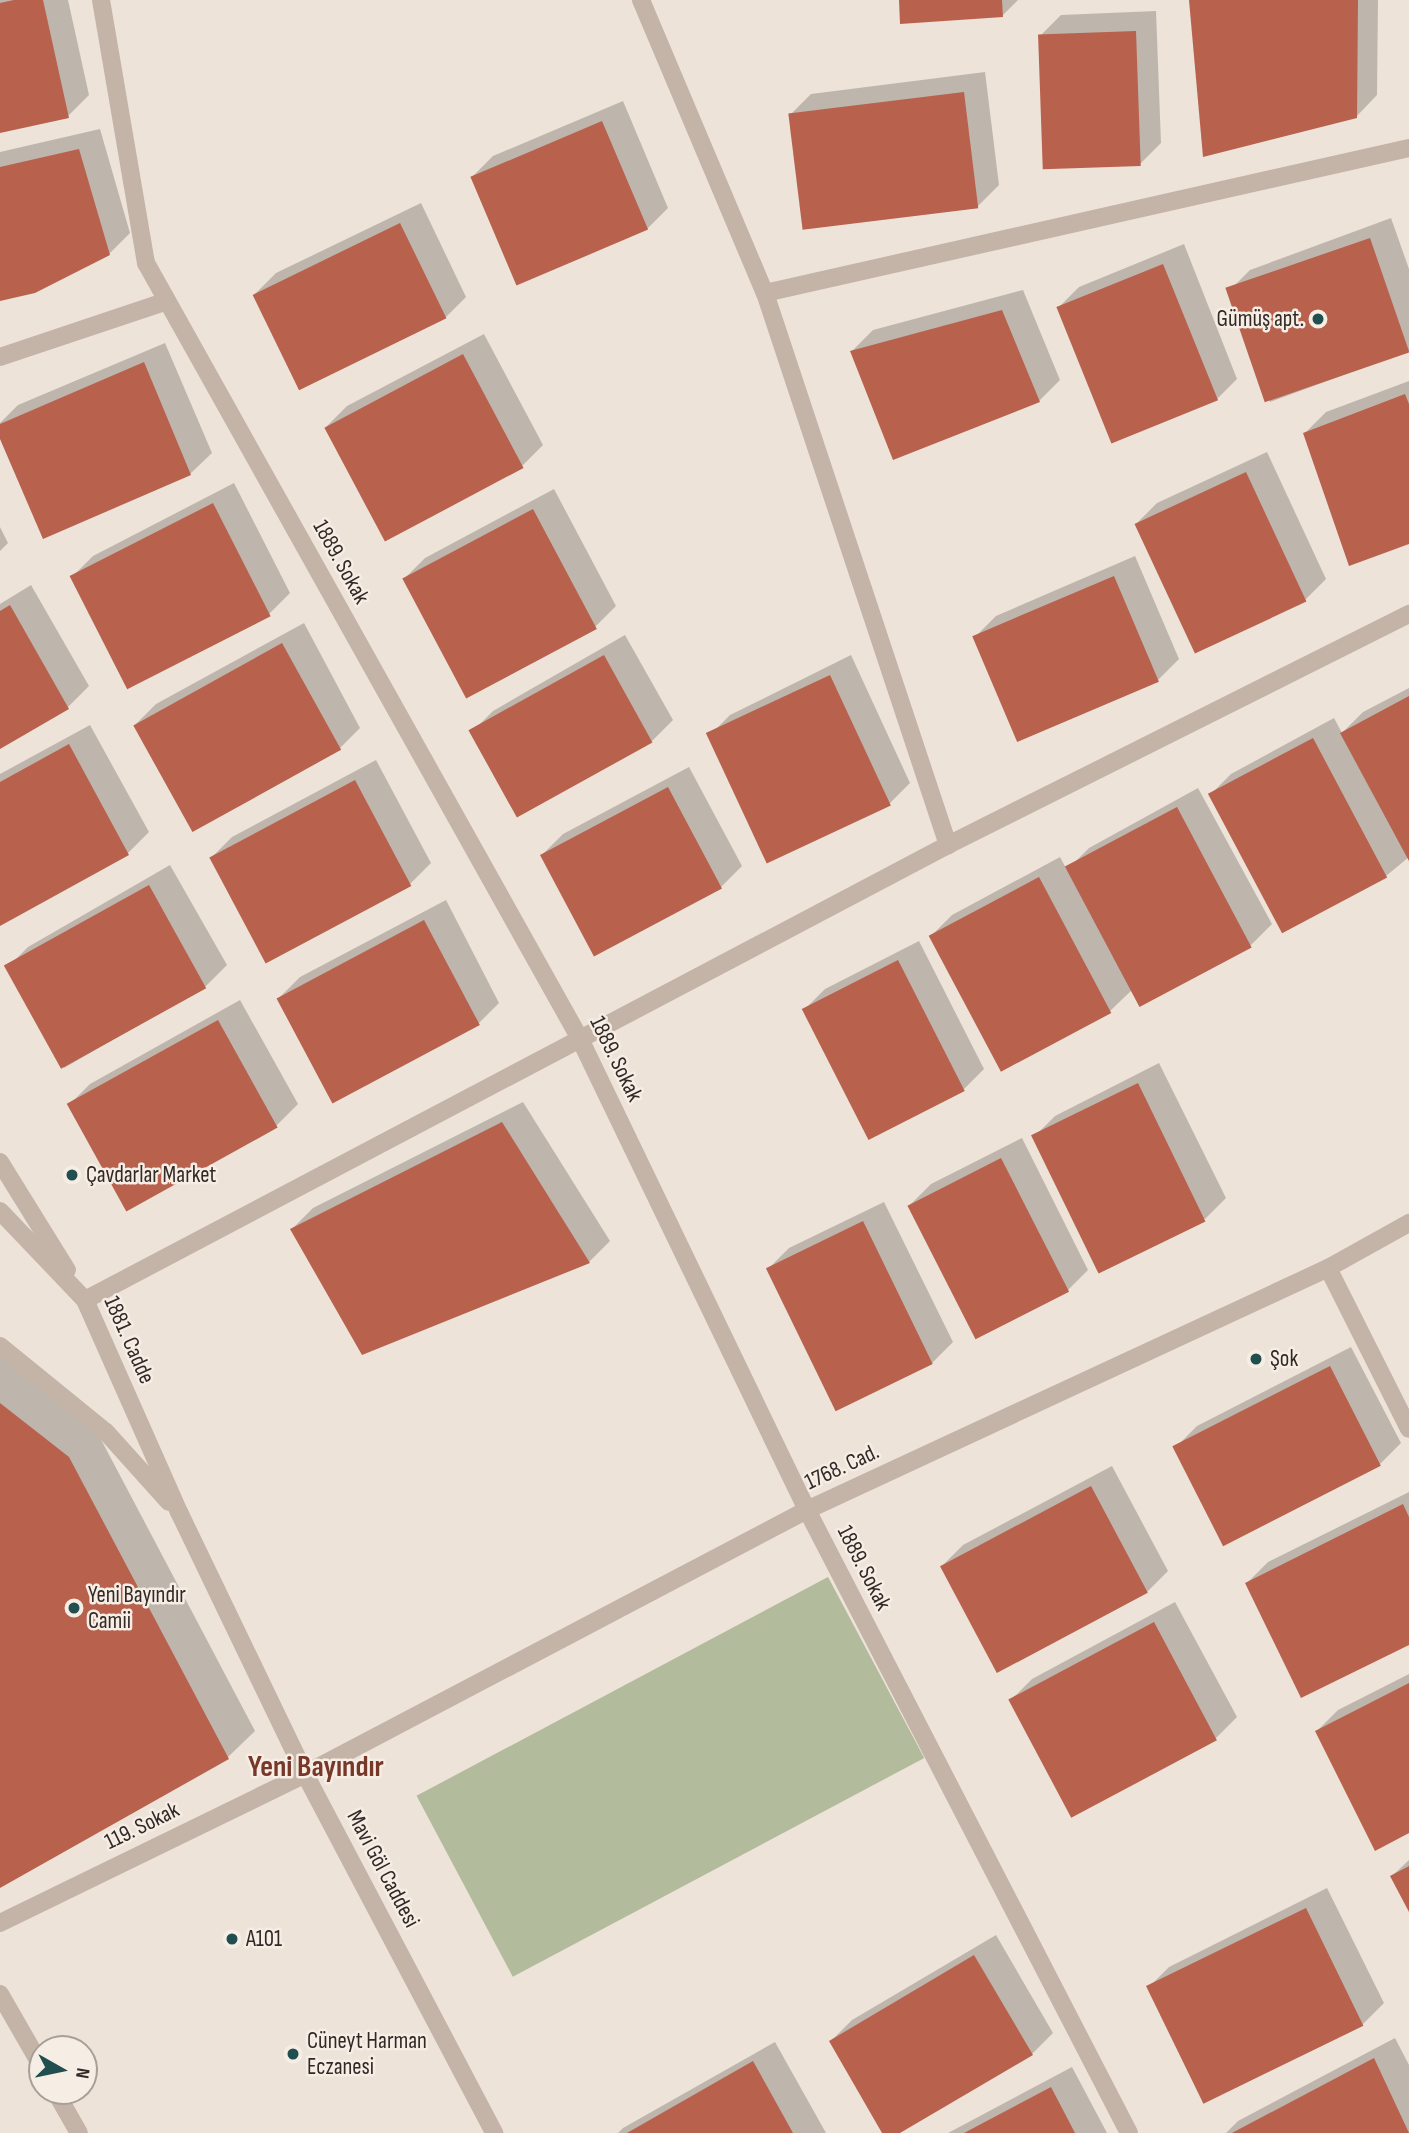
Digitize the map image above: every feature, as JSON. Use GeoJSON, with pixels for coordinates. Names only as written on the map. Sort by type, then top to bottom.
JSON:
{"type":"FeatureCollection","features":[{"type":"Feature","properties":{"kind":"street","name":"1889. Sokak"},"geometry":{"type":"LineString","coordinates":[[101,0],[146,263],[580,1039],[807,1510],[1129,2133]]}},
{"type":"Feature","properties":{"kind":"street"},"geometry":{"type":"LineString","coordinates":[[641,0],[765,293],[948,845]]}},
{"type":"Feature","properties":{"kind":"street"},"geometry":{"type":"LineString","coordinates":[[765,293],[1409,148]]}},
{"type":"Feature","properties":{"kind":"street"},"geometry":{"type":"LineString","coordinates":[[0,357],[167,301]]}},
{"type":"Feature","properties":{"kind":"street"},"geometry":{"type":"LineString","coordinates":[[0,1162],[85,1300],[948,845],[1409,614]]}},
{"type":"Feature","properties":{"kind":"street","name":"1881. Cadde"},"geometry":{"type":"LineString","coordinates":[[0,1211],[85,1300],[179,1512]]}},
{"type":"Feature","properties":{"kind":"street","name":"1768. Cad."},"geometry":{"type":"LineString","coordinates":[[305,1774],[807,1510],[1328,1268],[1409,1223]]}},
{"type":"Feature","properties":{"kind":"street"},"geometry":{"type":"LineString","coordinates":[[1328,1268],[1409,1429]]}},
{"type":"Feature","properties":{"kind":"street"},"geometry":{"type":"LineString","coordinates":[[0,1346],[106,1432],[179,1512]]}},
{"type":"Feature","properties":{"kind":"street","name":"Mavi Göl Caddesi"},"geometry":{"type":"LineString","coordinates":[[179,1512],[305,1774],[494,2133]]}},
{"type":"Feature","properties":{"kind":"street","name":"119. Sokak"},"geometry":{"type":"LineString","coordinates":[[0,1923],[305,1774]]}},
{"type":"Feature","properties":{"kind":"street"},"geometry":{"type":"LineString","coordinates":[[0,1994],[28,2043]]}},
{"type":"Feature","properties":{"kind":"street"},"geometry":{"type":"LineString","coordinates":[[63,2105],[79,2133]]}},
{"type":"Feature","properties":{"kind":"green space"},"geometry":{"type":"Polygon","coordinates":[[[828,1577],[924,1758],[513,1977],[417,1796],[828,1577]]]}},
{"type":"Feature","properties":{"kind":"building"},"geometry":{"type":"Polygon","coordinates":[[[43,0],[69,118],[0,133],[0,3],[43,0]]]}},
{"type":"Feature","properties":{"kind":"building"},"geometry":{"type":"Polygon","coordinates":[[[899,0],[1002,0],[1003,17],[900,24],[899,0]]]}},
{"type":"Feature","properties":{"kind":"building"},"geometry":{"type":"Polygon","coordinates":[[[1189,0],[1358,0],[1357,118],[1203,157],[1189,0]]]}},
{"type":"Feature","properties":{"kind":"building"},"geometry":{"type":"Polygon","coordinates":[[[1136,31],[1141,166],[1043,169],[1038,34],[1136,31]]]}},
{"type":"Feature","properties":{"kind":"building"},"geometry":{"type":"Polygon","coordinates":[[[964,92],[978,208],[803,230],[788,114],[964,92]]]}},
{"type":"Feature","properties":{"kind":"building"},"geometry":{"type":"Polygon","coordinates":[[[602,121],[648,230],[516,285],[470,177],[602,121]]]}},
{"type":"Feature","properties":{"kind":"building"},"geometry":{"type":"Polygon","coordinates":[[[79,149],[110,255],[35,293],[0,301],[0,167],[79,149]]]}},
{"type":"Feature","properties":{"kind":"building"},"geometry":{"type":"Polygon","coordinates":[[[400,223],[446,318],[299,390],[253,295],[400,223]]]}},
{"type":"Feature","properties":{"kind":"building","name":"Gümüş apt."},"geometry":{"type":"Polygon","coordinates":[[[1370,238],[1409,353],[1265,402],[1225,288],[1370,238]]]}},
{"type":"Feature","properties":{"kind":"building"},"geometry":{"type":"Polygon","coordinates":[[[1163,264],[1218,400],[1111,443],[1056,307],[1163,264]]]}},
{"type":"Feature","properties":{"kind":"building"},"geometry":{"type":"Polygon","coordinates":[[[1002,310],[1040,402],[893,460],[850,351],[1002,310]]]}},
{"type":"Feature","properties":{"kind":"building"},"geometry":{"type":"Polygon","coordinates":[[[463,354],[524,468],[385,542],[324,428],[463,354]]]}},
{"type":"Feature","properties":{"kind":"building"},"geometry":{"type":"Polygon","coordinates":[[[144,362],[191,475],[43,539],[0,439],[0,424],[144,362]]]}},
{"type":"Feature","properties":{"kind":"building"},"geometry":{"type":"Polygon","coordinates":[[[1405,394],[1409,404],[1409,544],[1349,566],[1303,433],[1405,394]]]}},
{"type":"Feature","properties":{"kind":"building"},"geometry":{"type":"Polygon","coordinates":[[[1246,472],[1306,602],[1195,654],[1135,524],[1246,472]]]}},
{"type":"Feature","properties":{"kind":"building"},"geometry":{"type":"Polygon","coordinates":[[[213,503],[271,616],[127,689],[70,576],[213,503]]]}},
{"type":"Feature","properties":{"kind":"building"},"geometry":{"type":"Polygon","coordinates":[[[533,509],[597,629],[466,699],[402,578],[533,509]]]}},
{"type":"Feature","properties":{"kind":"building"},"geometry":{"type":"Polygon","coordinates":[[[1114,576],[1159,682],[1017,742],[972,636],[1114,576]]]}},
{"type":"Feature","properties":{"kind":"building"},"geometry":{"type":"Polygon","coordinates":[[[10,605],[69,709],[0,749],[0,611],[10,605]]]}},
{"type":"Feature","properties":{"kind":"building"},"geometry":{"type":"Polygon","coordinates":[[[282,643],[341,750],[192,832],[133,725],[282,643]]]}},
{"type":"Feature","properties":{"kind":"building"},"geometry":{"type":"Polygon","coordinates":[[[604,655],[652,742],[517,818],[468,730],[604,655]]]}},
{"type":"Feature","properties":{"kind":"building"},"geometry":{"type":"Polygon","coordinates":[[[830,675],[891,806],[767,863],[706,733],[830,675]]]}},
{"type":"Feature","properties":{"kind":"building"},"geometry":{"type":"Polygon","coordinates":[[[1409,696],[1409,861],[1340,733],[1409,696]]]}},
{"type":"Feature","properties":{"kind":"building"},"geometry":{"type":"Polygon","coordinates":[[[1313,738],[1387,878],[1282,933],[1208,794],[1313,738]]]}},
{"type":"Feature","properties":{"kind":"building"},"geometry":{"type":"Polygon","coordinates":[[[69,744],[129,855],[0,926],[0,782],[69,744]]]}},
{"type":"Feature","properties":{"kind":"building"},"geometry":{"type":"Polygon","coordinates":[[[355,780],[411,886],[266,963],[209,857],[355,780]]]}},
{"type":"Feature","properties":{"kind":"building"},"geometry":{"type":"Polygon","coordinates":[[[668,787],[722,889],[594,957],[540,855],[668,787]]]}},
{"type":"Feature","properties":{"kind":"building"},"geometry":{"type":"Polygon","coordinates":[[[1177,807],[1252,947],[1140,1007],[1065,867],[1177,807]]]}},
{"type":"Feature","properties":{"kind":"building"},"geometry":{"type":"Polygon","coordinates":[[[1039,877],[1111,1013],[1001,1072],[929,936],[1039,877]]]}},
{"type":"Feature","properties":{"kind":"building"},"geometry":{"type":"Polygon","coordinates":[[[149,885],[206,988],[61,1069],[4,965],[149,885]]]}},
{"type":"Feature","properties":{"kind":"building"},"geometry":{"type":"Polygon","coordinates":[[[424,920],[480,1025],[332,1103],[277,998],[424,920]]]}},
{"type":"Feature","properties":{"kind":"building"},"geometry":{"type":"Polygon","coordinates":[[[898,960],[965,1091],[869,1140],[802,1009],[898,960]]]}},
{"type":"Feature","properties":{"kind":"building"},"geometry":{"type":"Polygon","coordinates":[[[218,1020],[278,1128],[126,1211],[67,1104],[218,1020]]]}},
{"type":"Feature","properties":{"kind":"building"},"geometry":{"type":"Polygon","coordinates":[[[1138,1083],[1206,1221],[1099,1274],[1031,1135],[1138,1083]]]}},
{"type":"Feature","properties":{"kind":"building"},"geometry":{"type":"Polygon","coordinates":[[[502,1122],[590,1263],[362,1355],[290,1229],[502,1122]]]}},
{"type":"Feature","properties":{"kind":"building"},"geometry":{"type":"Polygon","coordinates":[[[1001,1158],[1069,1292],[976,1339],[907,1206],[1001,1158]]]}},
{"type":"Feature","properties":{"kind":"building"},"geometry":{"type":"Polygon","coordinates":[[[863,1221],[933,1364],[836,1411],[766,1268],[863,1221]]]}},
{"type":"Feature","properties":{"kind":"building"},"geometry":{"type":"Polygon","coordinates":[[[1330,1366],[1381,1466],[1223,1546],[1172,1446],[1330,1366]]]}},
{"type":"Feature","properties":{"kind":"building","name":"Yeni Bayındır Camii"},"geometry":{"type":"Polygon","coordinates":[[[0,1403],[69,1457],[229,1759],[0,1888],[0,1403]]]}},
{"type":"Feature","properties":{"kind":"building"},"geometry":{"type":"Polygon","coordinates":[[[1091,1486],[1148,1593],[997,1673],[940,1566],[1091,1486]]]}},
{"type":"Feature","properties":{"kind":"building"},"geometry":{"type":"Polygon","coordinates":[[[1403,1504],[1409,1517],[1409,1645],[1301,1698],[1245,1583],[1403,1504]]]}},
{"type":"Feature","properties":{"kind":"building"},"geometry":{"type":"Polygon","coordinates":[[[1154,1622],[1217,1740],[1071,1818],[1008,1699],[1154,1622]]]}},
{"type":"Feature","properties":{"kind":"building"},"geometry":{"type":"Polygon","coordinates":[[[1409,1683],[1409,1833],[1375,1851],[1315,1731],[1409,1683]]]}},
{"type":"Feature","properties":{"kind":"building"},"geometry":{"type":"Polygon","coordinates":[[[1409,1866],[1409,1912],[1390,1876],[1409,1866]]]}},
{"type":"Feature","properties":{"kind":"building"},"geometry":{"type":"Polygon","coordinates":[[[1306,1908],[1363,2026],[1203,2104],[1146,1986],[1306,1908]]]}},
{"type":"Feature","properties":{"kind":"building"},"geometry":{"type":"Polygon","coordinates":[[[974,1955],[1033,2055],[900,2133],[882,2133],[829,2041],[974,1955]]]}},
{"type":"Feature","properties":{"kind":"building"},"geometry":{"type":"Polygon","coordinates":[[[1374,2058],[1409,2133],[1232,2133],[1374,2058]]]}},
{"type":"Feature","properties":{"kind":"building"},"geometry":{"type":"Polygon","coordinates":[[[753,2061],[793,2133],[627,2133],[753,2061]]]}},
{"type":"Feature","properties":{"kind":"building"},"geometry":{"type":"Polygon","coordinates":[[[1051,2087],[1075,2133],[964,2133],[1051,2087]]]}},
{"type":"Feature","properties":{"kind":"place","name":"Gümüş apt."},"geometry":{"type":"Point","coordinates":[1318,319]}},
{"type":"Feature","properties":{"kind":"place","name":"Çavdarlar Market"},"geometry":{"type":"Point","coordinates":[72,1175]}},
{"type":"Feature","properties":{"kind":"place","name":"Şok"},"geometry":{"type":"Point","coordinates":[1256,1359]}},
{"type":"Feature","properties":{"kind":"place","name":"Yeni Bayındır Camii"},"geometry":{"type":"Point","coordinates":[74,1608]}},
{"type":"Feature","properties":{"kind":"place","name":"A101"},"geometry":{"type":"Point","coordinates":[232,1939]}},
{"type":"Feature","properties":{"kind":"place","name":"Cüneyt Harman Eczanesi"},"geometry":{"type":"Point","coordinates":[293,2054]}},
{"type":"Feature","properties":{"kind":"district","name":"Yeni Bayındır"},"geometry":{"type":"Point","coordinates":[316,1767]}}]}
